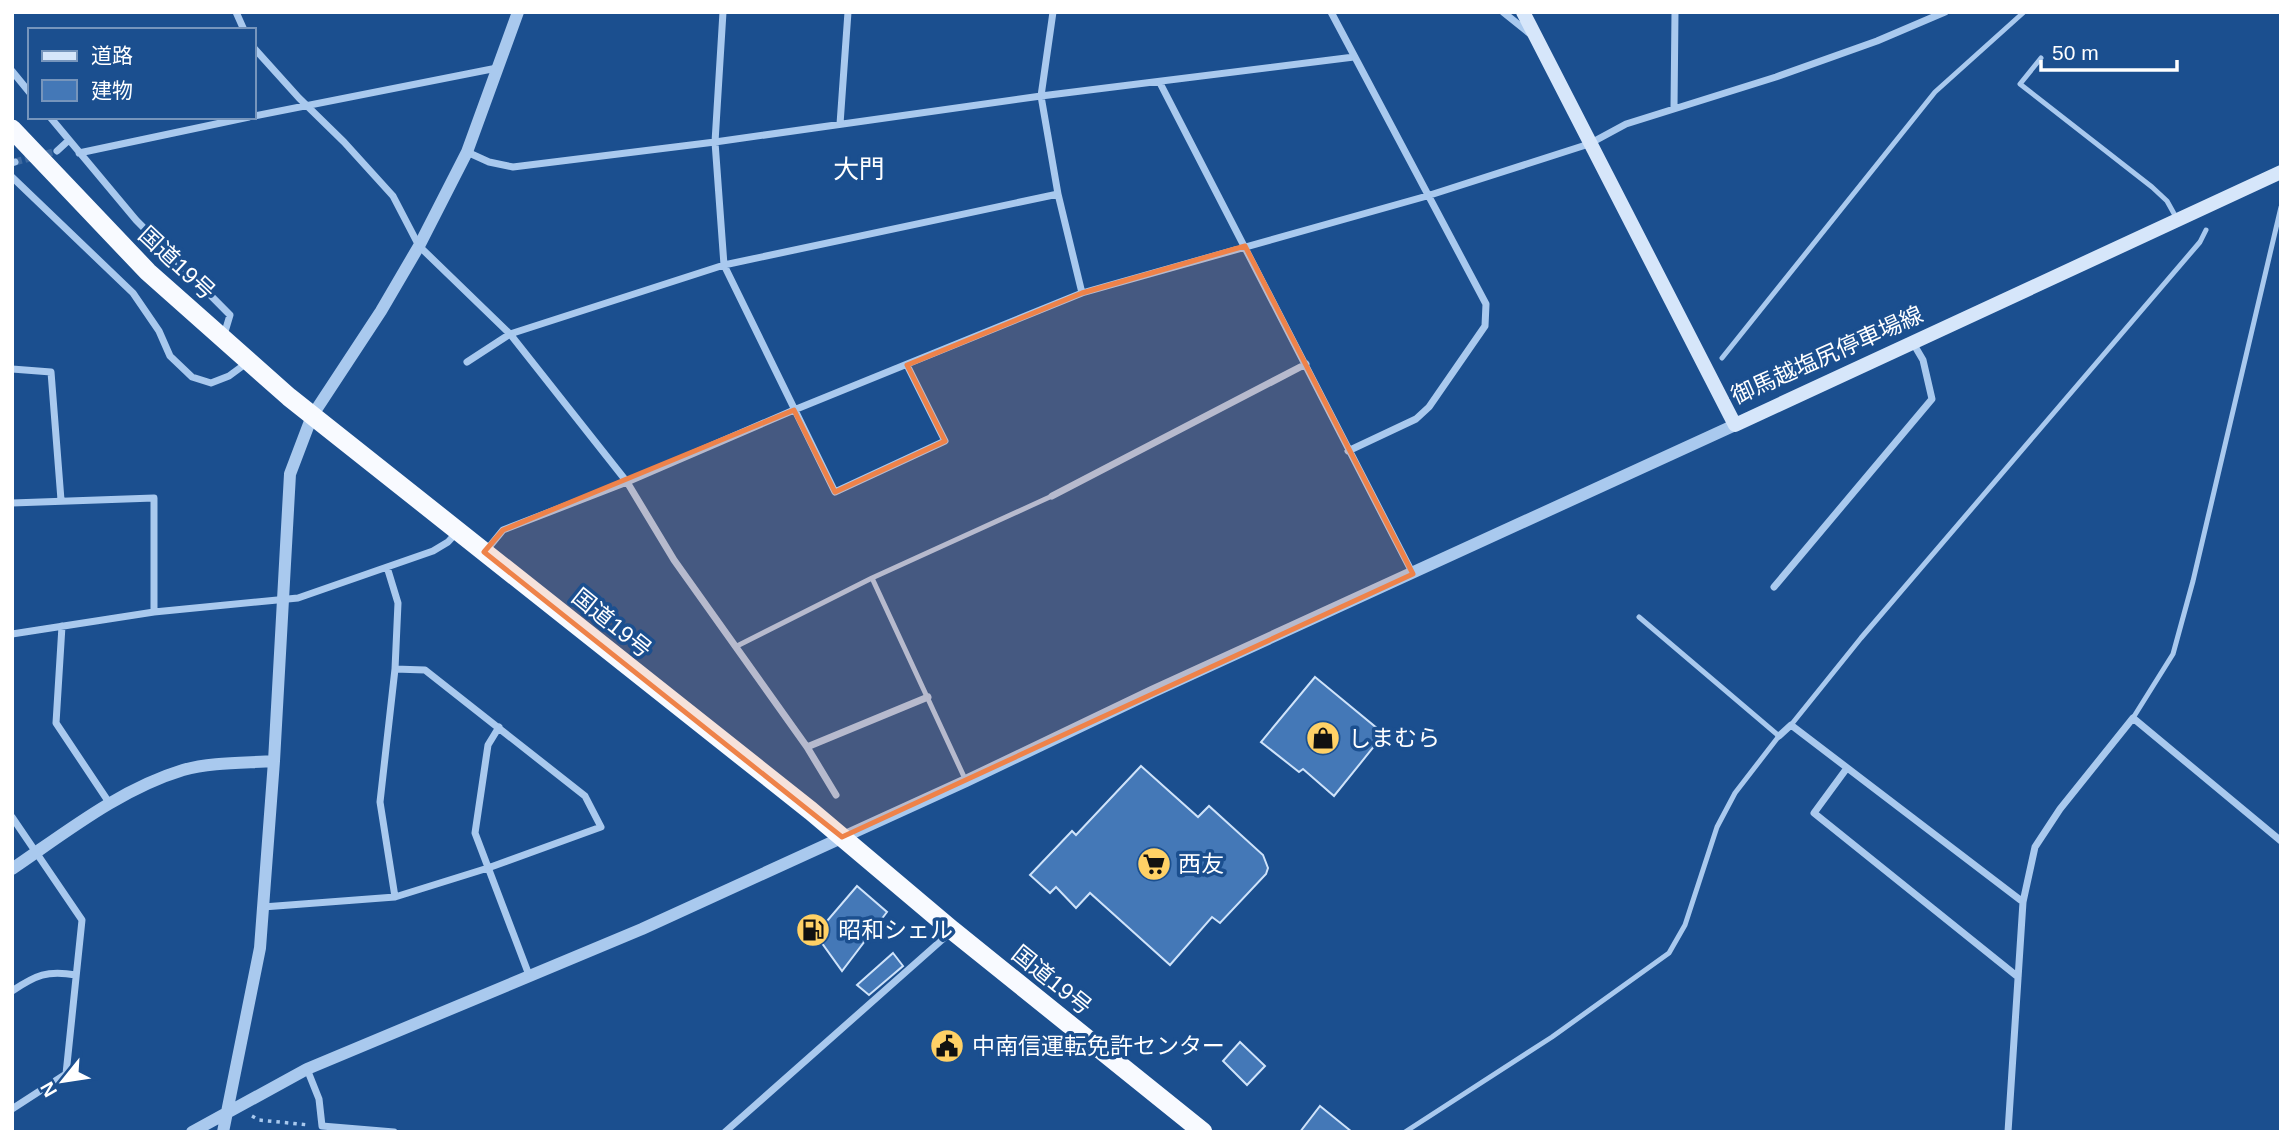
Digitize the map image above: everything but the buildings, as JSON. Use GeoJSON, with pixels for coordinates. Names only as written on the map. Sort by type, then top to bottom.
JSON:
{"type":"FeatureCollection","features":[{"type":"Feature","properties":{"kind":"highway","name":"国道19号"},"geometry":{"type":"LineString","coordinates":[[12,128],[148,272],[312,416],[842,837],[952,930],[1203,1132]]}},
{"type":"Feature","properties":{"kind":"main road","name":"御馬越塩尻停車場線"},"geometry":{"type":"LineString","coordinates":[[1523,12],[1735,425],[2281,172]]}},
{"type":"Feature","properties":{"kind":"street"},"geometry":{"type":"LineString","coordinates":[[236,12],[243,28]]}},
{"type":"Feature","properties":{"kind":"street"},"geometry":{"type":"LineString","coordinates":[[223,1132],[260,948],[274,761],[290,474],[312,416],[381,311],[419,246],[467,152],[518,12]]}},
{"type":"Feature","properties":{"kind":"street"},"geometry":{"type":"LineString","coordinates":[[723,12],[715,142],[724,265],[835,492],[945,441],[907,365]]}},
{"type":"Feature","properties":{"kind":"street"},"geometry":{"type":"LineString","coordinates":[[840,124],[848,12]]}},
{"type":"Feature","properties":{"kind":"street"},"geometry":{"type":"LineString","coordinates":[[1052,12],[1041,96],[1058,194],[1082,293]]}},
{"type":"Feature","properties":{"kind":"street"},"geometry":{"type":"LineString","coordinates":[[1331,12],[1486,304],[1485,326],[1429,407],[1416,419],[1348,450]]}},
{"type":"Feature","properties":{"kind":"street"},"geometry":{"type":"LineString","coordinates":[[1503,12],[1535,38]]}},
{"type":"Feature","properties":{"kind":"street"},"geometry":{"type":"LineString","coordinates":[[1531,12],[1535,38]]}},
{"type":"Feature","properties":{"kind":"street"},"geometry":{"type":"LineString","coordinates":[[1674,108],[1675,12]]}},
{"type":"Feature","properties":{"kind":"street"},"geometry":{"type":"LineString","coordinates":[[484,552],[503,530],[627,482],[794,410],[1082,293],[1427,196],[1589,144],[1626,124],[1776,77],[1877,41],[1945,12]]}},
{"type":"Feature","properties":{"kind":"street"},"geometry":{"type":"LineString","coordinates":[[256,50],[393,196],[419,246],[510,334],[627,482],[674,560],[807,747],[836,795]]}},
{"type":"Feature","properties":{"kind":"street"},"geometry":{"type":"LineString","coordinates":[[467,152],[489,162],[513,167],[1353,57]]}},
{"type":"Feature","properties":{"kind":"street"},"geometry":{"type":"LineString","coordinates":[[256,116],[498,68]]}},
{"type":"Feature","properties":{"kind":"street"},"geometry":{"type":"LineString","coordinates":[[12,71],[28,91]]}},
{"type":"Feature","properties":{"kind":"street"},"geometry":{"type":"LineString","coordinates":[[1160,83],[1413,574]]}},
{"type":"Feature","properties":{"kind":"street"},"geometry":{"type":"LineString","coordinates":[[52,119],[136,220],[230,315],[223,339]]}},
{"type":"Feature","properties":{"kind":"street"},"geometry":{"type":"LineString","coordinates":[[79,153],[239,119]]}},
{"type":"Feature","properties":{"kind":"street"},"geometry":{"type":"LineString","coordinates":[[57,150],[69,140]]}},
{"type":"Feature","properties":{"kind":"street"},"geometry":{"type":"LineString","coordinates":[[12,177],[133,293],[159,331],[170,356],[192,377],[211,383],[229,376],[248,362]]}},
{"type":"Feature","properties":{"kind":"street"},"geometry":{"type":"LineString","coordinates":[[467,362],[510,334],[724,265],[1058,194]]}},
{"type":"Feature","properties":{"kind":"street"},"geometry":{"type":"LineString","coordinates":[[1774,587],[1932,398],[1923,360],[1913,342]]}},
{"type":"Feature","properties":{"kind":"street"},"geometry":{"type":"LineString","coordinates":[[1052,496],[1306,364]]}},
{"type":"Feature","properties":{"kind":"street"},"geometry":{"type":"LineString","coordinates":[[12,369],[51,372],[61,500]]}},
{"type":"Feature","properties":{"kind":"street"},"geometry":{"type":"LineString","coordinates":[[192,1132],[307,1069],[642,929],[1735,425]]}},
{"type":"Feature","properties":{"kind":"street"},"geometry":{"type":"LineString","coordinates":[[12,503],[154,498],[153,612]]}},
{"type":"Feature","properties":{"kind":"street"},"geometry":{"type":"LineString","coordinates":[[12,634],[153,612],[298,598],[433,551],[448,542],[458,531]]}},
{"type":"Feature","properties":{"kind":"street"},"geometry":{"type":"LineString","coordinates":[[387,567],[398,603],[395,669],[380,802],[395,897]]}},
{"type":"Feature","properties":{"kind":"street"},"geometry":{"type":"LineString","coordinates":[[62,626],[56,723],[110,804]]}},
{"type":"Feature","properties":{"kind":"street"},"geometry":{"type":"LineString","coordinates":[[263,907],[395,897],[488,868],[601,827],[585,796],[425,670],[395,669]]}},
{"type":"Feature","properties":{"kind":"street"},"geometry":{"type":"LineString","coordinates":[[807,747],[928,697]]}},
{"type":"Feature","properties":{"kind":"street"},"geometry":{"type":"LineString","coordinates":[[2008,1132],[2023,902],[2035,847],[2060,809],[2133,718],[2281,841]]}},
{"type":"Feature","properties":{"kind":"street"},"geometry":{"type":"LineString","coordinates":[[1779,736],[1791,725],[2023,902]]}},
{"type":"Feature","properties":{"kind":"street"},"geometry":{"type":"LineString","coordinates":[[499,727],[488,745],[475,833],[529,975]]}},
{"type":"Feature","properties":{"kind":"street"},"geometry":{"type":"LineString","coordinates":[[12,869],[110,804],[147,784],[185,770],[274,761]]}},
{"type":"Feature","properties":{"kind":"street"},"geometry":{"type":"LineString","coordinates":[[1847,768],[1814,813],[2018,977]]}},
{"type":"Feature","properties":{"kind":"street"},"geometry":{"type":"LineString","coordinates":[[12,817],[82,920],[66,1074],[12,1110]]}},
{"type":"Feature","properties":{"kind":"street"},"geometry":{"type":"LineString","coordinates":[[725,1132],[952,930]]}},
{"type":"Feature","properties":{"kind":"street"},"geometry":{"type":"LineString","coordinates":[[12,992],[32,978],[49,972],[76,975]]}},
{"type":"Feature","properties":{"kind":"street"},"geometry":{"type":"LineString","coordinates":[[307,1069],[319,1099],[322,1126],[394,1132]]}},
{"type":"Feature","properties":{"kind":"lane"},"geometry":{"type":"LineString","coordinates":[[1722,358],[1935,92],[2024,12]]}},
{"type":"Feature","properties":{"kind":"lane"},"geometry":{"type":"LineString","coordinates":[[2041,58],[2020,84],[2152,187],[2167,201],[2177,219]]}},
{"type":"Feature","properties":{"kind":"lane"},"geometry":{"type":"LineString","coordinates":[[2133,718],[2173,654],[2193,581],[2281,207]]}},
{"type":"Feature","properties":{"kind":"lane"},"geometry":{"type":"LineString","coordinates":[[1791,725],[1861,638],[2200,242],[2206,230]]}},
{"type":"Feature","properties":{"kind":"lane"},"geometry":{"type":"LineString","coordinates":[[735,647],[872,578],[1052,496]]}},
{"type":"Feature","properties":{"kind":"lane"},"geometry":{"type":"LineString","coordinates":[[872,578],[966,781]]}},
{"type":"Feature","properties":{"kind":"lane"},"geometry":{"type":"LineString","coordinates":[[1405,1132],[1552,1037],[1669,953],[1685,925],[1717,827],[1735,793],[1779,736],[1639,617]]}},
{"type":"Feature","properties":{"kind":"path"},"geometry":{"type":"LineString","coordinates":[[252,1116],[259,1120],[322,1126]]}},
{"type":"Feature","properties":{"kind":"highlighted area"},"geometry":{"type":"Polygon","coordinates":[[[1245,246],[1413,574],[842,837],[484,552],[503,530],[794,410],[835,492],[945,441],[907,365],[1082,293],[1245,246]]]}},
{"type":"Feature","properties":{"kind":"tunnel"},"geometry":{"type":"LineString","coordinates":[[15,162],[57,151]]}},
{"type":"Feature","properties":{"kind":"place","name":"しまむら"},"geometry":{"type":"Point","coordinates":[1323,738]}},
{"type":"Feature","properties":{"kind":"place","name":"西友"},"geometry":{"type":"Point","coordinates":[1154,864]}},
{"type":"Feature","properties":{"kind":"place","name":"昭和シェル"},"geometry":{"type":"Point","coordinates":[813,930]}},
{"type":"Feature","properties":{"kind":"place","name":"中南信運転免許センター"},"geometry":{"type":"Point","coordinates":[947,1046]}},
{"type":"Feature","properties":{"kind":"district","name":"大門"},"geometry":{"type":"Point","coordinates":[859,169]}}]}
